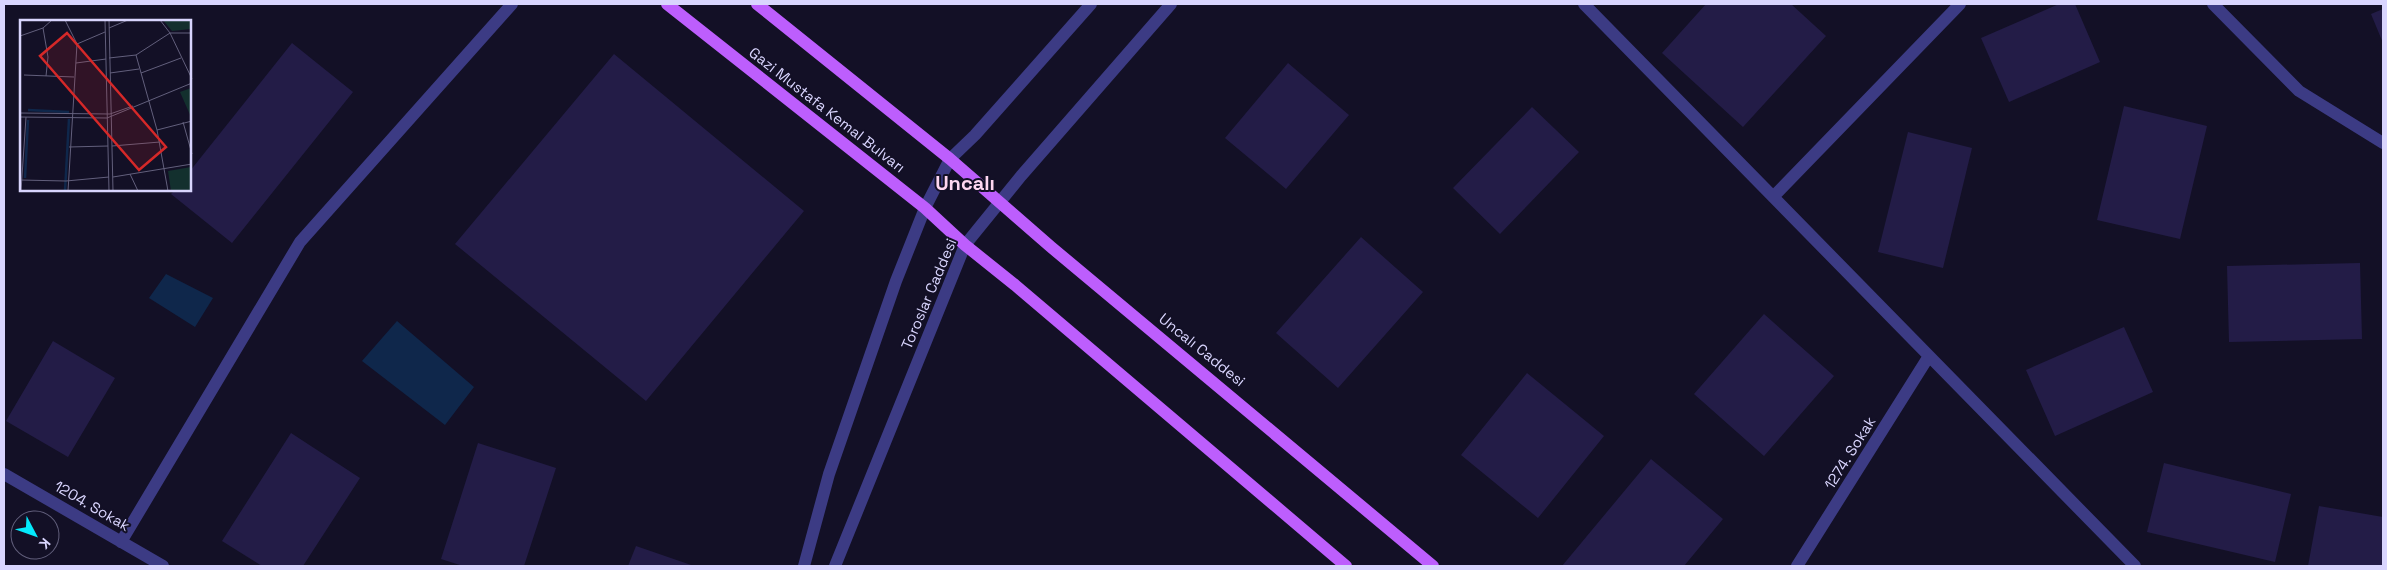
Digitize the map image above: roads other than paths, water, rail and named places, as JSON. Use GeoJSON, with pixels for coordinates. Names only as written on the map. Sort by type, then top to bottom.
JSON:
{"type":"FeatureCollection","features":[{"type":"Feature","properties":{"kind":"main road","name":"Gazi Mustafa Kemal Bulvarı"},"geometry":{"type":"LineString","coordinates":[[666,4],[925,208],[966,245]]}},
{"type":"Feature","properties":{"kind":"main road"},"geometry":{"type":"LineString","coordinates":[[758,4],[950,159]]}},
{"type":"Feature","properties":{"kind":"main road","name":"Uncalı Caddesi"},"geometry":{"type":"LineString","coordinates":[[950,159],[1056,252],[1434,566]]}},
{"type":"Feature","properties":{"kind":"main road"},"geometry":{"type":"LineString","coordinates":[[966,245],[1346,566]]}},
{"type":"Feature","properties":{"kind":"street"},"geometry":{"type":"LineString","coordinates":[[121,542],[300,242],[512,4]]}},
{"type":"Feature","properties":{"kind":"street"},"geometry":{"type":"LineString","coordinates":[[804,566],[829,474],[896,280],[925,208],[950,159],[975,135],[1091,4]]}},
{"type":"Feature","properties":{"kind":"street","name":"Toroslar Caddesi"},"geometry":{"type":"LineString","coordinates":[[835,566],[966,245],[1000,201],[1171,4]]}},
{"type":"Feature","properties":{"kind":"street"},"geometry":{"type":"LineString","coordinates":[[1584,4],[2135,566]]}},
{"type":"Feature","properties":{"kind":"street"},"geometry":{"type":"LineString","coordinates":[[1773,197],[1960,4]]}},
{"type":"Feature","properties":{"kind":"street"},"geometry":{"type":"LineString","coordinates":[[2213,4],[2299,91],[2383,143]]}},
{"type":"Feature","properties":{"kind":"street","name":"1274. Sokak"},"geometry":{"type":"LineString","coordinates":[[1797,566],[1929,356]]}},
{"type":"Feature","properties":{"kind":"street","name":"1204. Sokak"},"geometry":{"type":"LineString","coordinates":[[4,474],[163,566]]}},
{"type":"Feature","properties":{"kind":"water"},"geometry":{"type":"Polygon","coordinates":[[[166,274],[213,298],[195,327],[149,298],[166,274]]]}},
{"type":"Feature","properties":{"kind":"water"},"geometry":{"type":"Polygon","coordinates":[[[397,321],[474,387],[445,425],[362,361],[397,321]]]}},
{"type":"Feature","properties":{"kind":"district","name":"Uncalı"},"geometry":{"type":"Point","coordinates":[965,183]}}]}
